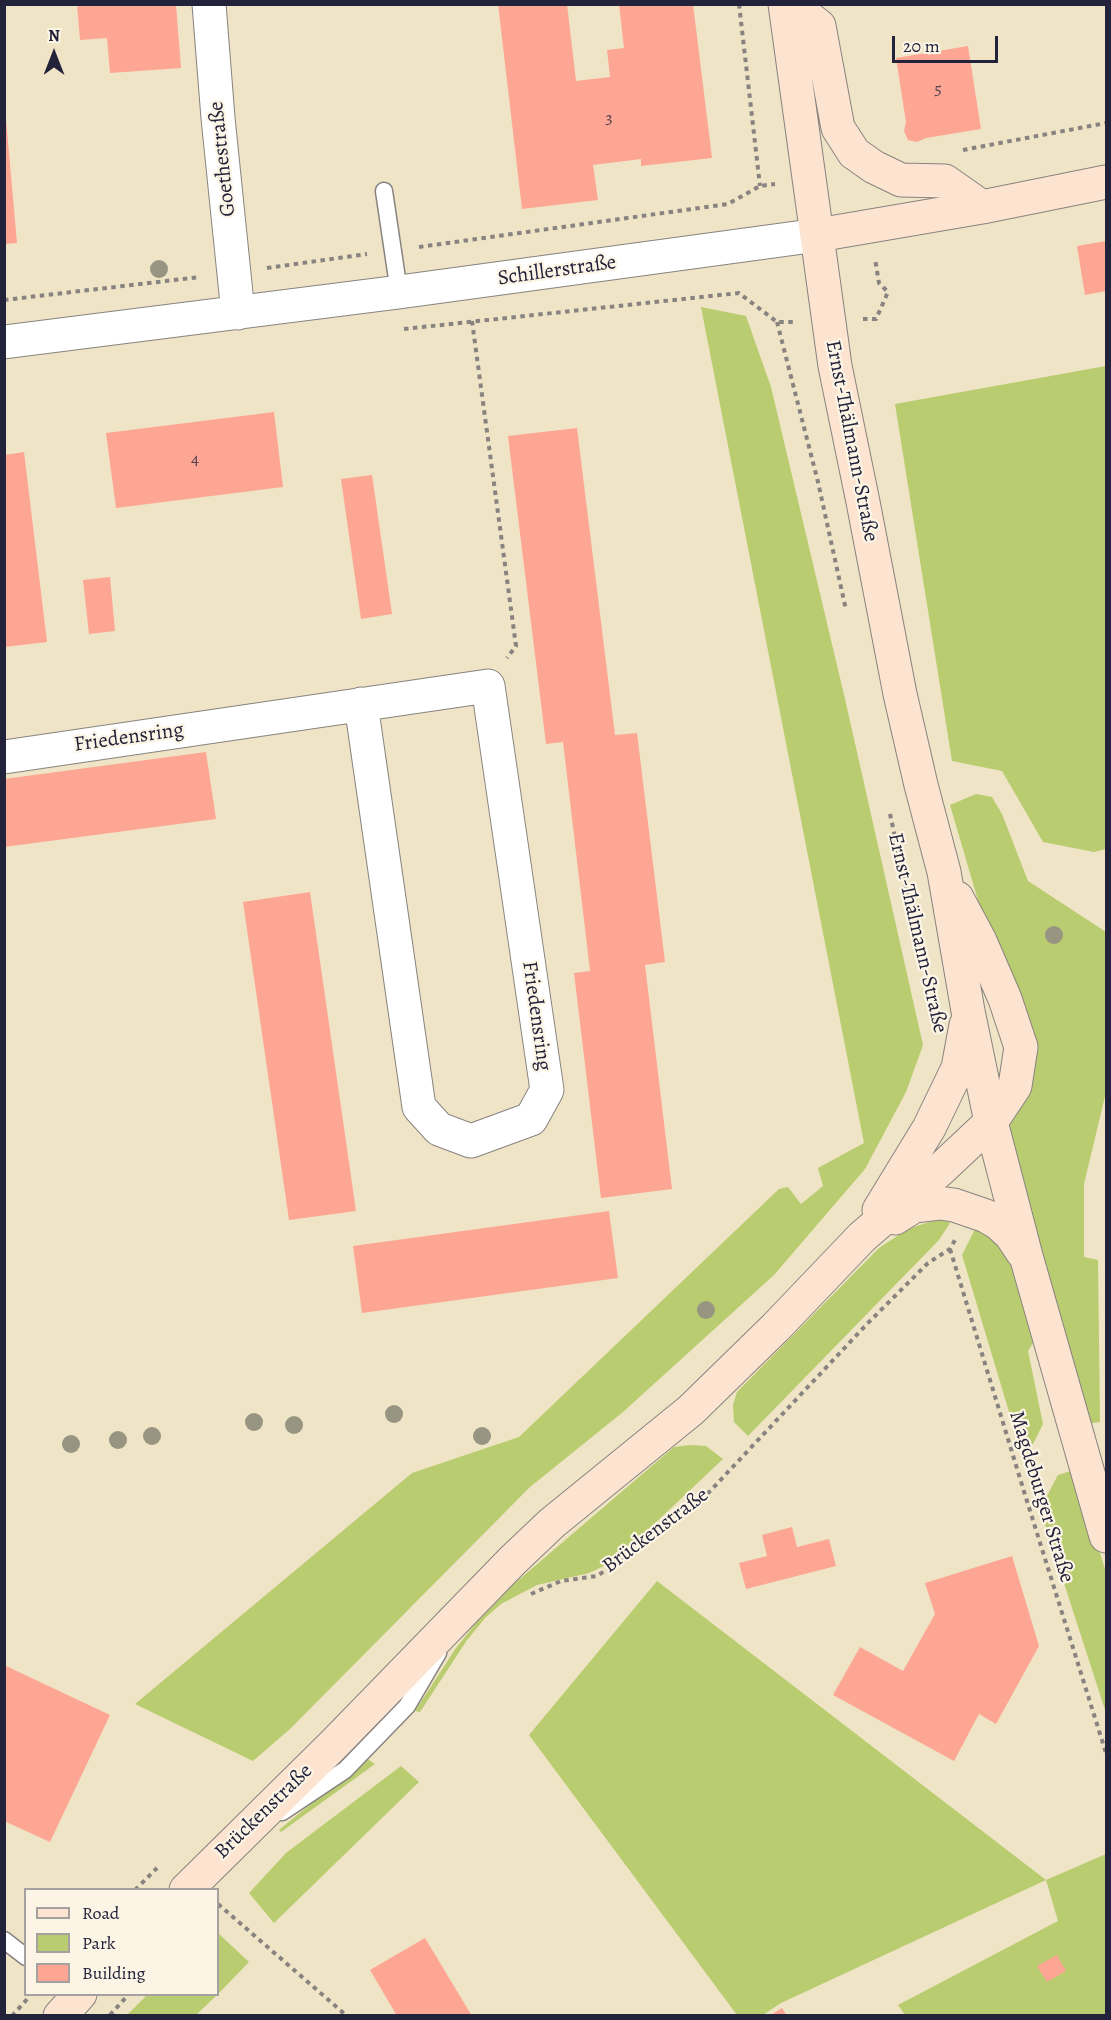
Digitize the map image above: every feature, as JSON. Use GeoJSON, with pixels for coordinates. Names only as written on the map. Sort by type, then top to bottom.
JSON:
{"type":"FeatureCollection","features":[{"type":"Feature","properties":{"kind":"main road","name":"Ernst-Thälmann-Straße"},"geometry":{"type":"LineString","coordinates":[[785,4],[835,366],[900,694],[944,872],[986,1127],[1107,1536]]}},
{"type":"Feature","properties":{"kind":"main road"},"geometry":{"type":"LineString","coordinates":[[791,4],[819,26],[838,128],[854,153],[874,167],[902,180],[945,181],[982,207]]}},
{"type":"Feature","properties":{"kind":"main road","name":"Schillerstraße"},"geometry":{"type":"LineString","coordinates":[[818,235],[982,207],[1107,182]]}},
{"type":"Feature","properties":{"kind":"main road","name":"Ernst-Thälmann-Straße"},"geometry":{"type":"LineString","coordinates":[[944,872],[980,941],[1005,999],[1021,1047],[1015,1086],[986,1127]]}},
{"type":"Feature","properties":{"kind":"main road","name":"Brückenstraße"},"geometry":{"type":"LineString","coordinates":[[862,1237],[929,1128],[958,1068],[968,1011]]}},
{"type":"Feature","properties":{"kind":"main road","name":"Brückenstraße"},"geometry":{"type":"LineString","coordinates":[[188,1888],[552,1523],[691,1410],[776,1327],[862,1237],[986,1127]]}},
{"type":"Feature","properties":{"kind":"main road"},"geometry":{"type":"LineString","coordinates":[[862,1237],[914,1206],[939,1203],[971,1210],[998,1224],[1011,1235],[1026,1257]]}},
{"type":"Feature","properties":{"kind":"street","name":"Goethestraße"},"geometry":{"type":"LineString","coordinates":[[209,4],[238,313]]}},
{"type":"Feature","properties":{"kind":"street","name":"Schillerstraße"},"geometry":{"type":"LineString","coordinates":[[4,342],[399,292],[818,235]]}},
{"type":"Feature","properties":{"kind":"street","name":"Friedensring"},"geometry":{"type":"LineString","coordinates":[[4,757],[361,704],[488,686],[547,1090],[531,1119],[471,1141],[439,1129],[419,1107],[361,704]]}},
{"type":"Feature","properties":{"kind":"lane"},"geometry":{"type":"LineString","coordinates":[[384,191],[399,292]]}},
{"type":"Feature","properties":{"kind":"lane"},"geometry":{"type":"LineString","coordinates":[[4,1940],[24,1955]]}},
{"type":"Feature","properties":{"kind":"path"},"geometry":{"type":"LineString","coordinates":[[728,204],[760,186],[739,4]]}},
{"type":"Feature","properties":{"kind":"path"},"geometry":{"type":"LineString","coordinates":[[952,152],[1107,123]]}},
{"type":"Feature","properties":{"kind":"path"},"geometry":{"type":"LineString","coordinates":[[876,319],[888,292],[879,283]]}},
{"type":"Feature","properties":{"kind":"path","name":"Ernst-Thälmann-Straße"},"geometry":{"type":"LineString","coordinates":[[472,321],[739,293],[777,322],[818,482],[848,621]]}},
{"type":"Feature","properties":{"kind":"path"},"geometry":{"type":"LineString","coordinates":[[402,330],[472,321],[516,646],[488,686]]}},
{"type":"Feature","properties":{"kind":"path","name":"Ernst-Thälmann-Straße"},"geometry":{"type":"LineString","coordinates":[[888,807],[921,958]]}},
{"type":"Feature","properties":{"kind":"path","name":"Brückenstraße"},"geometry":{"type":"LineString","coordinates":[[525,1596],[561,1581],[597,1576],[649,1542],[698,1504],[867,1324],[928,1263],[950,1249]]}},
{"type":"Feature","properties":{"kind":"path","name":"Magdeburger Straße"},"geometry":{"type":"LineString","coordinates":[[950,1249],[1107,1753]]}},
{"type":"Feature","properties":{"kind":"path","name":"Brückenstraße"},"geometry":{"type":"LineString","coordinates":[[219,1902],[225,1896]]}},
{"type":"Feature","properties":{"kind":"path"},"geometry":{"type":"LineString","coordinates":[[219,1904],[347,2016]]}},
{"type":"Feature","properties":{"kind":"path"},"geometry":{"type":"LineString","coordinates":[[12,2016],[31,1996]]}},
{"type":"Feature","properties":{"kind":"path"},"geometry":{"type":"LineString","coordinates":[[109,2016],[128,1996]]}},
{"type":"Feature","properties":{"kind":"green space"},"geometry":{"type":"Polygon","coordinates":[[[701,307],[746,316],[771,387],[845,699],[923,1045],[906,1092],[865,1169],[774,1275],[623,1412],[530,1487],[290,1729],[253,1761],[135,1704],[412,1473],[519,1437],[779,1189],[788,1187],[801,1204],[823,1186],[818,1168],[864,1143],[701,307]]]}},
{"type":"Feature","properties":{"kind":"green space"},"geometry":{"type":"Polygon","coordinates":[[[1106,366],[1106,849],[1094,852],[1043,842],[1002,771],[952,761],[895,404],[1106,366]]]}},
{"type":"Feature","properties":{"kind":"green space"},"geometry":{"type":"Polygon","coordinates":[[[976,794],[992,797],[1002,814],[1028,881],[1106,932],[1106,1092],[1084,1184],[1084,1257],[1098,1260],[1100,1422],[1086,1424],[1006,1129],[1034,1067],[1034,1034],[1010,974],[982,914],[950,805],[976,794]]]}},
{"type":"Feature","properties":{"kind":"green space"},"geometry":{"type":"Polygon","coordinates":[[[945,1219],[950,1223],[939,1240],[748,1436],[734,1422],[733,1405],[737,1392],[879,1248],[908,1229],[945,1219]]]}},
{"type":"Feature","properties":{"kind":"green space"},"geometry":{"type":"Polygon","coordinates":[[[976,1227],[1008,1249],[1038,1335],[1028,1351],[1043,1424],[1024,1462],[962,1255],[976,1227]]]}},
{"type":"Feature","properties":{"kind":"green space"},"geometry":{"type":"Polygon","coordinates":[[[706,1446],[723,1459],[615,1561],[589,1573],[537,1585],[501,1604],[486,1617],[467,1640],[420,1712],[415,1711],[456,1648],[476,1623],[515,1583],[674,1447],[706,1446]]]}},
{"type":"Feature","properties":{"kind":"green space"},"geometry":{"type":"Polygon","coordinates":[[[1074,1470],[1106,1572],[1106,1713],[1040,1509],[1058,1475],[1074,1470]]]}},
{"type":"Feature","properties":{"kind":"green space"},"geometry":{"type":"Polygon","coordinates":[[[657,1581],[1046,1880],[781,2003],[763,2015],[737,2015],[529,1735],[657,1581]]]}},
{"type":"Feature","properties":{"kind":"green space"},"geometry":{"type":"Polygon","coordinates":[[[366,1758],[375,1764],[281,1832],[279,1830],[366,1758]]]}},
{"type":"Feature","properties":{"kind":"green space"},"geometry":{"type":"Polygon","coordinates":[[[401,1766],[419,1782],[274,1923],[249,1893],[286,1853],[401,1766]]]}},
{"type":"Feature","properties":{"kind":"green space"},"geometry":{"type":"Polygon","coordinates":[[[1106,1854],[1106,2015],[905,2015],[898,2005],[1058,1921],[1046,1880],[1106,1854]]]}},
{"type":"Feature","properties":{"kind":"green space"},"geometry":{"type":"Polygon","coordinates":[[[219,1934],[249,1962],[219,1993],[219,1934]]]}},
{"type":"Feature","properties":{"kind":"green space"},"geometry":{"type":"Polygon","coordinates":[[[146,1996],[216,1996],[196,2015],[127,2015],[146,1996]]]}},
{"type":"Feature","properties":{"kind":"building"},"geometry":{"type":"Polygon","coordinates":[[[77,4],[176,4],[181,68],[110,73],[107,38],[80,40],[77,4]]]}},
{"type":"Feature","properties":{"kind":"building"},"geometry":{"type":"Polygon","coordinates":[[[498,4],[567,4],[576,81],[610,77],[607,50],[624,48],[619,4],[693,4],[712,158],[641,166],[641,159],[593,165],[598,200],[522,209],[498,4]]]}},
{"type":"Feature","properties":{"kind":"building"},"geometry":{"type":"Polygon","coordinates":[[[968,46],[981,129],[926,138],[917,142],[908,140],[904,131],[906,122],[896,58],[968,46]]]}},
{"type":"Feature","properties":{"kind":"building"},"geometry":{"type":"Polygon","coordinates":[[[4,119],[6,119],[17,243],[4,244],[4,119]]]}},
{"type":"Feature","properties":{"kind":"building"},"geometry":{"type":"Polygon","coordinates":[[[1106,241],[1106,291],[1085,295],[1077,246],[1106,241]]]}},
{"type":"Feature","properties":{"kind":"building"},"geometry":{"type":"Polygon","coordinates":[[[274,412],[283,487],[116,508],[106,433],[274,412]]]}},
{"type":"Feature","properties":{"kind":"building"},"geometry":{"type":"Polygon","coordinates":[[[577,428],[615,735],[637,733],[665,962],[645,965],[672,1189],[601,1198],[574,973],[590,971],[563,742],[546,744],[508,436],[577,428]]]}},
{"type":"Feature","properties":{"kind":"building"},"geometry":{"type":"Polygon","coordinates":[[[24,452],[47,642],[4,647],[4,455],[24,452]]]}},
{"type":"Feature","properties":{"kind":"building"},"geometry":{"type":"Polygon","coordinates":[[[372,475],[392,614],[361,619],[341,479],[372,475]]]}},
{"type":"Feature","properties":{"kind":"building"},"geometry":{"type":"Polygon","coordinates":[[[110,577],[115,631],[89,634],[83,580],[110,577]]]}},
{"type":"Feature","properties":{"kind":"building"},"geometry":{"type":"Polygon","coordinates":[[[206,752],[216,819],[4,847],[4,779],[206,752]]]}},
{"type":"Feature","properties":{"kind":"building"},"geometry":{"type":"Polygon","coordinates":[[[310,892],[356,1211],[289,1220],[243,902],[310,892]]]}},
{"type":"Feature","properties":{"kind":"building"},"geometry":{"type":"Polygon","coordinates":[[[609,1211],[618,1278],[362,1313],[353,1246],[609,1211]]]}},
{"type":"Feature","properties":{"kind":"building"},"geometry":{"type":"Polygon","coordinates":[[[792,1527],[797,1547],[829,1539],[836,1566],[746,1589],[739,1563],[767,1556],[762,1535],[792,1527]]]}},
{"type":"Feature","properties":{"kind":"building"},"geometry":{"type":"Polygon","coordinates":[[[1012,1556],[1039,1646],[996,1724],[979,1714],[954,1761],[833,1695],[860,1647],[903,1671],[935,1614],[925,1583],[1012,1556]]]}},
{"type":"Feature","properties":{"kind":"building"},"geometry":{"type":"Polygon","coordinates":[[[4,1665],[110,1715],[50,1842],[4,1821],[4,1665]]]}},
{"type":"Feature","properties":{"kind":"building"},"geometry":{"type":"Polygon","coordinates":[[[425,1938],[472,2016],[397,2016],[370,1970],[425,1938]]]}},
{"type":"Feature","properties":{"kind":"building"},"geometry":{"type":"Polygon","coordinates":[[[1057,1955],[1066,1971],[1047,1982],[1037,1966],[1057,1955]]]}},
{"type":"Feature","properties":{"kind":"building"},"geometry":{"type":"Polygon","coordinates":[[[782,2008],[787,2016],[769,2016],[782,2008]]]}}]}
